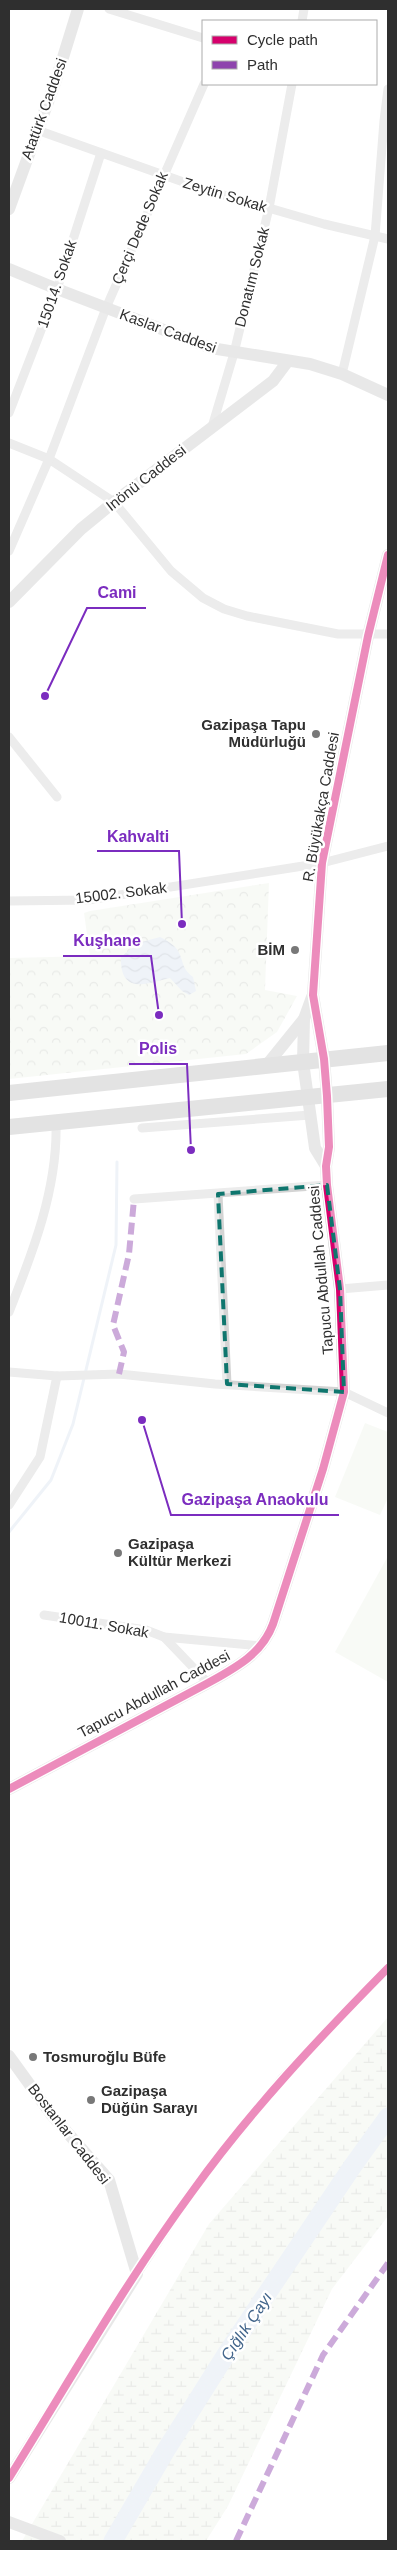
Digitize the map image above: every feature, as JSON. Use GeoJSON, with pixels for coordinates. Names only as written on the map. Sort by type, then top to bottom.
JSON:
{"type":"FeatureCollection","features":[{"type":"Feature","properties":{"kind":"highway"},"geometry":{"type":"LineString","coordinates":[[9,1093],[324,1059],[388,1054]]}},
{"type":"Feature","properties":{"kind":"highway"},"geometry":{"type":"LineString","coordinates":[[9,1127],[388,1089]]}},
{"type":"Feature","properties":{"kind":"street","name":"Atatürk Caddesi"},"geometry":{"type":"LineString","coordinates":[[9,209],[56,80],[78,9]]}},
{"type":"Feature","properties":{"kind":"street"},"geometry":{"type":"LineString","coordinates":[[109,9],[202,38]]}},
{"type":"Feature","properties":{"kind":"street","name":"Çerçi Dede Sokak"},"geometry":{"type":"LineString","coordinates":[[9,550],[48,459],[106,308],[204,85]]}},
{"type":"Feature","properties":{"kind":"street","name":"Donatım Sokak"},"geometry":{"type":"LineString","coordinates":[[212,428],[234,353],[269,208],[292,85]]}},
{"type":"Feature","properties":{"kind":"street"},"geometry":{"type":"LineString","coordinates":[[342,374],[375,236],[388,89]]}},
{"type":"Feature","properties":{"kind":"street","name":"Zeytin Sokak"},"geometry":{"type":"LineString","coordinates":[[37,130],[163,175],[269,208],[388,239]]}},
{"type":"Feature","properties":{"kind":"street","name":"15014. Sokak"},"geometry":{"type":"LineString","coordinates":[[9,413],[56,290],[101,153]]}},
{"type":"Feature","properties":{"kind":"street","name":"Kaslar Caddesi"},"geometry":{"type":"LineString","coordinates":[[9,269],[56,290],[211,348],[310,364],[342,374],[388,395]]}},
{"type":"Feature","properties":{"kind":"street","name":"Inönü Caddesi"},"geometry":{"type":"LineString","coordinates":[[9,602],[81,530],[114,502],[274,381],[288,361]]}},
{"type":"Feature","properties":{"kind":"street"},"geometry":{"type":"LineString","coordinates":[[9,442],[48,459],[114,502],[170,572],[203,598],[247,616],[306,629],[368,636],[388,634]]}},
{"type":"Feature","properties":{"kind":"street","name":"R. Büyükakça Caddesi"},"geometry":{"type":"LineString","coordinates":[[328,1096],[313,995],[322,863],[368,636],[388,555]]}},
{"type":"Feature","properties":{"kind":"street"},"geometry":{"type":"LineString","coordinates":[[9,737],[57,797]]}},
{"type":"Feature","properties":{"kind":"street","name":"15002. Sokak"},"geometry":{"type":"LineString","coordinates":[[9,901],[88,900],[322,863],[388,846]]}},
{"type":"Feature","properties":{"kind":"street","name":"R. Büyükakça Caddesi"},"geometry":{"type":"LineString","coordinates":[[308,1098],[303,1062],[304,1019],[313,995]]}},
{"type":"Feature","properties":{"kind":"street"},"geometry":{"type":"LineString","coordinates":[[266,1066],[304,1019]]}},
{"type":"Feature","properties":{"kind":"street","name":"Tapucu Abdullah Caddesi"},"geometry":{"type":"LineString","coordinates":[[9,1789],[208,1683],[238,1665],[262,1646],[273,1624],[320,1478],[344,1392],[340,1289],[327,1185],[326,1166],[329,1147],[328,1096]]}},
{"type":"Feature","properties":{"kind":"street","name":"Tapucu Abdullah Caddesi"},"geometry":{"type":"LineString","coordinates":[[308,1098],[315,1148],[326,1166]]}},
{"type":"Feature","properties":{"kind":"street"},"geometry":{"type":"LineString","coordinates":[[142,1128],[310,1115]]}},
{"type":"Feature","properties":{"kind":"street"},"geometry":{"type":"LineString","coordinates":[[9,1312],[26,1270],[51,1186],[56,1122]]}},
{"type":"Feature","properties":{"kind":"street"},"geometry":{"type":"LineString","coordinates":[[134,1199],[327,1185]]}},
{"type":"Feature","properties":{"kind":"street"},"geometry":{"type":"LineString","coordinates":[[218,1194],[227,1384]]}},
{"type":"Feature","properties":{"kind":"street"},"geometry":{"type":"LineString","coordinates":[[340,1289],[388,1285]]}},
{"type":"Feature","properties":{"kind":"street"},"geometry":{"type":"LineString","coordinates":[[9,1372],[57,1376],[113,1374],[344,1392],[388,1413]]}},
{"type":"Feature","properties":{"kind":"street"},"geometry":{"type":"LineString","coordinates":[[9,1505],[40,1458],[57,1376]]}},
{"type":"Feature","properties":{"kind":"street","name":"10011. Sokak"},"geometry":{"type":"LineString","coordinates":[[44,1615],[146,1630],[164,1637],[262,1646]]}},
{"type":"Feature","properties":{"kind":"street","name":"10011. Sokak"},"geometry":{"type":"LineString","coordinates":[[164,1637],[208,1683]]}},
{"type":"Feature","properties":{"kind":"street"},"geometry":{"type":"LineString","coordinates":[[9,2478],[137,2274],[191,2192],[312,2045],[388,1968]]}},
{"type":"Feature","properties":{"kind":"street","name":"Bostanlar Caddesi"},"geometry":{"type":"LineString","coordinates":[[9,2056],[51,2114],[109,2180],[137,2274]]}},
{"type":"Feature","properties":{"kind":"street"},"geometry":{"type":"LineString","coordinates":[[9,2522],[60,2541]]}},
{"type":"Feature","properties":{"kind":"highlighted area"},"geometry":{"type":"Polygon","coordinates":[[[327,1185],[340,1289],[344,1392],[227,1384],[218,1194],[327,1185]]]}},
{"type":"Feature","properties":{"kind":"green space"},"geometry":{"type":"Polygon","coordinates":[[[269,883],[265,990],[297,996],[277,1032],[246,1054],[9,1079],[9,958],[90,956],[84,913],[90,911],[269,883]]]}},
{"type":"Feature","properties":{"kind":"green space"},"geometry":{"type":"Polygon","coordinates":[[[365,1423],[388,1432],[388,1498],[380,1515],[335,1497],[365,1423]]]}},
{"type":"Feature","properties":{"kind":"green space"},"geometry":{"type":"Polygon","coordinates":[[[388,1556],[388,1682],[335,1652],[388,1556]]]}},
{"type":"Feature","properties":{"kind":"green space"},"geometry":{"type":"Polygon","coordinates":[[[388,2017],[388,2216],[332,2289],[228,2506],[206,2541],[22,2541],[209,2224],[388,2017]]]}},
{"type":"Feature","properties":{"kind":"water"},"geometry":{"type":"Polygon","coordinates":[[[160,937],[169,942],[179,952],[184,967],[193,977],[196,991],[189,995],[182,991],[170,978],[152,983],[136,984],[130,982],[125,977],[121,957],[138,943],[160,937]]]}},
{"type":"Feature","properties":{"kind":"waterway"},"geometry":{"type":"LineString","coordinates":[[9,1532],[51,1480],[73,1424],[116,1245],[117,1162]]}},
{"type":"Feature","properties":{"kind":"waterway","name":"Çığlık Çayı"},"geometry":{"type":"LineString","coordinates":[[113,2541],[166,2450],[227,2353],[352,2167],[388,2117]]}},
{"type":"Feature","properties":{"kind":"marked path"},"geometry":{"type":"LineString","coordinates":[[119,1374],[124,1352],[113,1325],[129,1254],[134,1199]]}},
{"type":"Feature","properties":{"kind":"marked path"},"geometry":{"type":"LineString","coordinates":[[236,2541],[323,2355],[388,2263]]}},
{"type":"Feature","properties":{"kind":"cycle path"},"geometry":{"type":"LineString","coordinates":[[9,1789],[238,1666],[255,1652],[268,1635],[273,1624],[323,1469],[344,1392],[340,1289],[327,1185],[326,1166],[329,1147],[327,1096],[324,1059],[313,995],[322,863],[368,636],[388,555]]}},
{"type":"Feature","properties":{"kind":"cycle path"},"geometry":{"type":"LineString","coordinates":[[9,2478],[98,2333],[167,2226],[214,2162],[286,2076],[388,1968]]}},
{"type":"Feature","properties":{"kind":"place","name":"Cami"},"geometry":{"type":"Point","coordinates":[45,696]}},
{"type":"Feature","properties":{"kind":"place","name":"Gazipaşa Tapu Müdürluğü"},"geometry":{"type":"Point","coordinates":[316,734]}},
{"type":"Feature","properties":{"kind":"place","name":"Kahvalti"},"geometry":{"type":"Point","coordinates":[182,924]}},
{"type":"Feature","properties":{"kind":"place","name":"BİM"},"geometry":{"type":"Point","coordinates":[295,950]}},
{"type":"Feature","properties":{"kind":"place","name":"Kuşhane"},"geometry":{"type":"Point","coordinates":[159,1015]}},
{"type":"Feature","properties":{"kind":"place","name":"Polis"},"geometry":{"type":"Point","coordinates":[191,1150]}},
{"type":"Feature","properties":{"kind":"place","name":"Gazipaşa Anaokulu"},"geometry":{"type":"Point","coordinates":[142,1420]}},
{"type":"Feature","properties":{"kind":"place","name":"Gazipaşa Kültür Merkezi"},"geometry":{"type":"Point","coordinates":[118,1553]}},
{"type":"Feature","properties":{"kind":"place","name":"Tosmuroğlu Büfe"},"geometry":{"type":"Point","coordinates":[33,2057]}},
{"type":"Feature","properties":{"kind":"place","name":"Gazipaşa Düğün Sarayı"},"geometry":{"type":"Point","coordinates":[91,2100]}}]}
